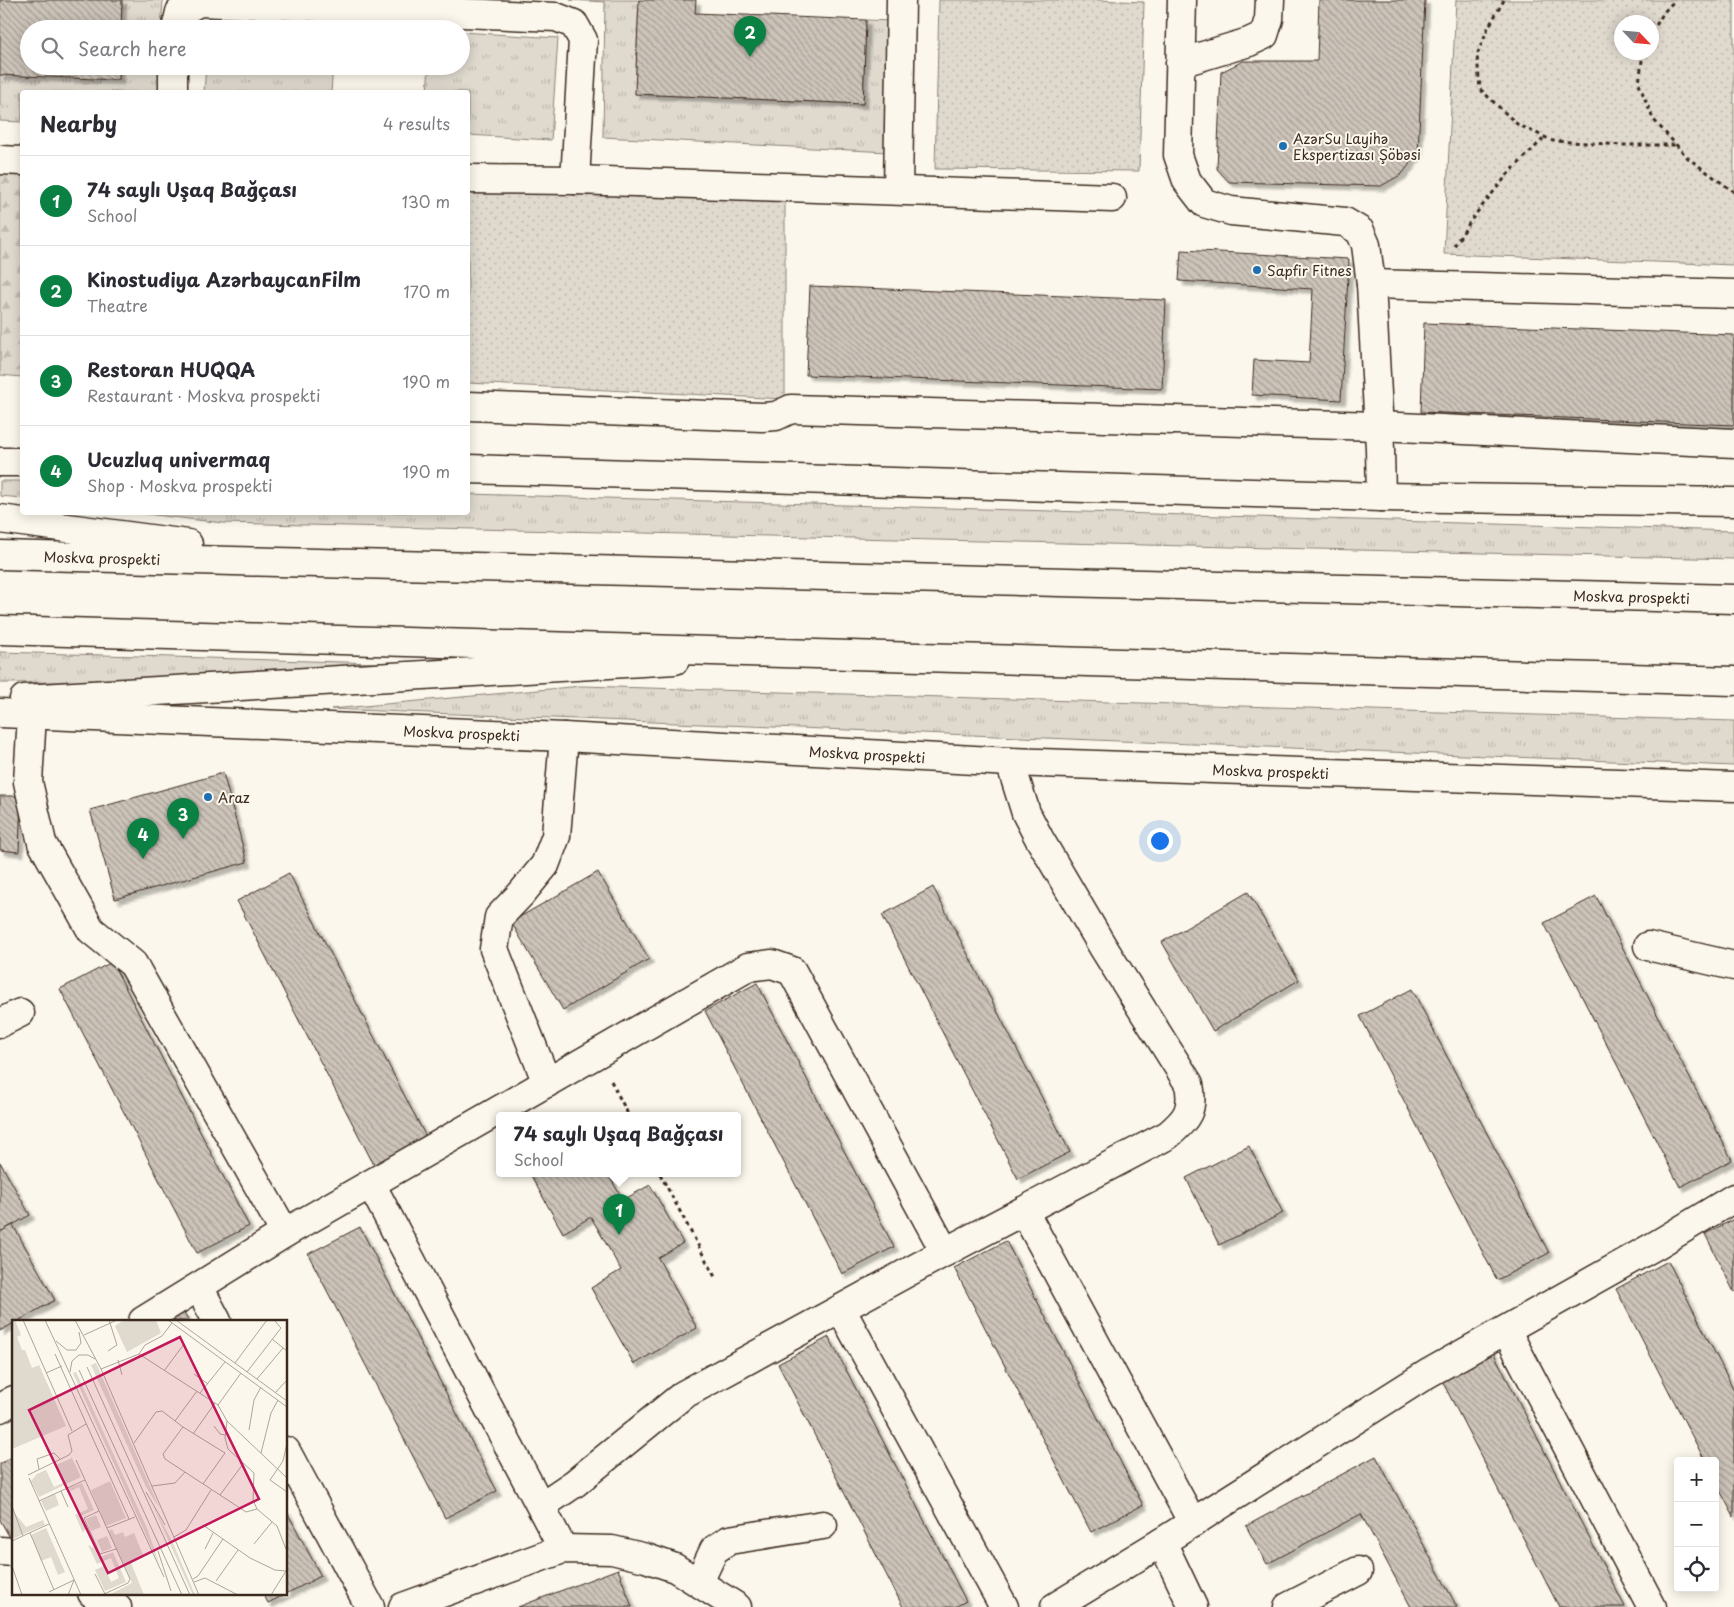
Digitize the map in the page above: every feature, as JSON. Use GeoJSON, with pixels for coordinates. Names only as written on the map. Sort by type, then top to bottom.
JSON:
{"type":"FeatureCollection","features":[{"type":"Feature","properties":{"kind":"main road"},"geometry":{"type":"LineString","coordinates":[[898,190],[900,0]]}},
{"type":"Feature","properties":{"kind":"main road"},"geometry":{"type":"LineString","coordinates":[[1182,0],[1178,155],[1187,182],[1204,203],[1231,211],[1345,222],[1360,231],[1366,245],[1371,284],[1381,496]]}},
{"type":"Feature","properties":{"kind":"main road"},"geometry":{"type":"LineString","coordinates":[[1180,63],[1249,42],[1264,35],[1269,19],[1270,0]]}},
{"type":"Feature","properties":{"kind":"main road"},"geometry":{"type":"LineString","coordinates":[[178,20],[180,12],[199,2],[556,17],[574,24],[583,40],[575,180]]}},
{"type":"Feature","properties":{"kind":"main road"},"geometry":{"type":"LineString","coordinates":[[173,75],[174,90]]}},
{"type":"Feature","properties":{"kind":"main road"},"geometry":{"type":"LineString","coordinates":[[0,160],[20,161]]}},
{"type":"Feature","properties":{"kind":"main road"},"geometry":{"type":"LineString","coordinates":[[470,179],[575,180],[1112,198]]}},
{"type":"Feature","properties":{"kind":"main road"},"geometry":{"type":"LineString","coordinates":[[1371,284],[1734,294]]}},
{"type":"Feature","properties":{"kind":"main road"},"geometry":{"type":"LineString","coordinates":[[470,406],[762,417],[776,416],[791,410],[1378,426],[1734,443]]}},
{"type":"Feature","properties":{"kind":"main road"},"geometry":{"type":"LineString","coordinates":[[0,462],[20,462]]}},
{"type":"Feature","properties":{"kind":"main road"},"geometry":{"type":"LineString","coordinates":[[470,469],[1381,496],[1734,502]]}},
{"type":"Feature","properties":{"kind":"main road"},"geometry":{"type":"LineString","coordinates":[[0,519],[321,562]]}},
{"type":"Feature","properties":{"kind":"main road","name":"Moskva prospekti"},"geometry":{"type":"LineString","coordinates":[[0,555],[1734,599]]}},
{"type":"Feature","properties":{"kind":"main road"},"geometry":{"type":"LineString","coordinates":[[0,630],[1734,681]]}},
{"type":"Feature","properties":{"kind":"main road"},"geometry":{"type":"LineString","coordinates":[[0,700],[793,653]]}},
{"type":"Feature","properties":{"kind":"main road","name":"Moskva prospekti"},"geometry":{"type":"LineString","coordinates":[[0,713],[564,737],[1010,762],[1734,787]]}},
{"type":"Feature","properties":{"kind":"main road"},"geometry":{"type":"LineString","coordinates":[[32,715],[28,782],[42,843],[91,930],[133,964],[285,1234]]}},
{"type":"Feature","properties":{"kind":"main road"},"geometry":{"type":"LineString","coordinates":[[547,1083],[494,950],[499,917],[521,894],[545,864],[556,836],[564,737]]}},
{"type":"Feature","properties":{"kind":"main road"},"geometry":{"type":"LineString","coordinates":[[541,1506],[575,1483],[683,1395],[946,1252],[1168,1135],[1182,1123],[1190,1110],[1192,1098],[1189,1084],[1103,947],[1039,838],[1026,813],[1010,762]]}},
{"type":"Feature","properties":{"kind":"main road"},"geometry":{"type":"LineString","coordinates":[[1648,946],[1734,966]]}},
{"type":"Feature","properties":{"kind":"main road"},"geometry":{"type":"LineString","coordinates":[[496,1112],[748,967],[772,964],[792,970],[946,1252]]}},
{"type":"Feature","properties":{"kind":"main road"},"geometry":{"type":"LineString","coordinates":[[145,1320],[285,1234],[496,1112]]}},
{"type":"Feature","properties":{"kind":"main road"},"geometry":{"type":"LineString","coordinates":[[371,1184],[563,1549]]}},
{"type":"Feature","properties":{"kind":"main road"},"geometry":{"type":"LineString","coordinates":[[1055,1607],[1193,1523],[1427,1374],[1658,1244],[1734,1198]]}},
{"type":"Feature","properties":{"kind":"main road"},"geometry":{"type":"LineString","coordinates":[[1024,1211],[1193,1523]]}},
{"type":"Feature","properties":{"kind":"main road"},"geometry":{"type":"LineString","coordinates":[[199,1287],[216,1320]]}},
{"type":"Feature","properties":{"kind":"main road"},"geometry":{"type":"LineString","coordinates":[[841,1310],[1004,1607]]}},
{"type":"Feature","properties":{"kind":"main road"},"geometry":{"type":"LineString","coordinates":[[1506,1330],[1652,1607]]}},
{"type":"Feature","properties":{"kind":"main road"},"geometry":{"type":"LineString","coordinates":[[0,1408],[12,1401]]}},
{"type":"Feature","properties":{"kind":"main road"},"geometry":{"type":"LineString","coordinates":[[288,1455],[370,1607]]}},
{"type":"Feature","properties":{"kind":"main road"},"geometry":{"type":"LineString","coordinates":[[699,1582],[714,1550],[729,1540],[823,1525]]}},
{"type":"Feature","properties":{"kind":"main road"},"geometry":{"type":"LineString","coordinates":[[1162,1542],[1193,1607]]}},
{"type":"Feature","properties":{"kind":"main road"},"geometry":{"type":"LineString","coordinates":[[403,1607],[563,1549],[612,1550],[646,1558],[675,1568],[736,1607]]}},
{"type":"Feature","properties":{"kind":"main road"},"geometry":{"type":"LineString","coordinates":[[1288,1607],[1358,1572]]}},
{"type":"Feature","properties":{"kind":"main road"},"geometry":{"type":"LineString","coordinates":[[94,1594],[116,1607]]}},
{"type":"Feature","properties":{"kind":"path"},"geometry":{"type":"LineString","coordinates":[[1504,0],[1488,28],[1477,54],[1480,89],[1517,124],[1553,141],[1624,145],[1676,145]]}},
{"type":"Feature","properties":{"kind":"path"},"geometry":{"type":"LineString","coordinates":[[1659,20],[1664,12],[1676,0]]}},
{"type":"Feature","properties":{"kind":"path"},"geometry":{"type":"LineString","coordinates":[[1642,60],[1639,84],[1653,119],[1688,158],[1734,192]]}},
{"type":"Feature","properties":{"kind":"path"},"geometry":{"type":"LineString","coordinates":[[1454,246],[1474,216],[1508,174],[1545,137]]}},
{"type":"Feature","properties":{"kind":"path"},"geometry":{"type":"LineString","coordinates":[[596,1054],[627,1112]]}},
{"type":"Feature","properties":{"kind":"path"},"geometry":{"type":"LineString","coordinates":[[662,1177],[715,1277]]}},
{"type":"Feature","properties":{"kind":"green space"},"geometry":{"type":"Polygon","coordinates":[[[122,0],[163,0],[162,20],[121,20],[122,0]]]}},
{"type":"Feature","properties":{"kind":"green space"},"geometry":{"type":"Polygon","coordinates":[[[570,0],[639,0],[635,94],[863,104],[866,20],[894,21],[888,152],[603,137],[605,2],[570,0]]]}},
{"type":"Feature","properties":{"kind":"green space"},"geometry":{"type":"Polygon","coordinates":[[[939,0],[1097,0],[1144,2],[1139,171],[935,169],[939,0]]]}},
{"type":"Feature","properties":{"kind":"green space"},"geometry":{"type":"Polygon","coordinates":[[[1456,0],[1734,0],[1734,265],[1444,254],[1456,0]]]}},
{"type":"Feature","properties":{"kind":"green space"},"geometry":{"type":"Polygon","coordinates":[[[470,33],[558,38],[551,140],[470,135],[470,90],[427,90],[428,75],[470,75],[470,33]]]}},
{"type":"Feature","properties":{"kind":"green space"},"geometry":{"type":"Polygon","coordinates":[[[0,75],[119,79],[119,75],[160,75],[159,90],[20,90],[20,122],[0,121],[0,75]]]}},
{"type":"Feature","properties":{"kind":"green space"},"geometry":{"type":"Polygon","coordinates":[[[205,75],[332,75],[331,90],[204,90],[205,75]]]}},
{"type":"Feature","properties":{"kind":"green space"},"geometry":{"type":"Polygon","coordinates":[[[0,164],[20,165],[20,377],[0,375],[0,164]]]}},
{"type":"Feature","properties":{"kind":"green space"},"geometry":{"type":"Polygon","coordinates":[[[470,181],[785,201],[785,399],[470,383],[470,181]]]}},
{"type":"Feature","properties":{"kind":"green space"},"geometry":{"type":"Polygon","coordinates":[[[0,481],[20,481],[20,498],[0,496],[0,481]]]}},
{"type":"Feature","properties":{"kind":"green space"},"geometry":{"type":"Polygon","coordinates":[[[470,494],[1734,531],[1734,559],[223,523],[155,515],[470,515],[470,494]]]}},
{"type":"Feature","properties":{"kind":"green space"},"geometry":{"type":"Polygon","coordinates":[[[0,652],[412,664],[186,679],[0,683],[0,652]]]}},
{"type":"Feature","properties":{"kind":"green space"},"geometry":{"type":"Polygon","coordinates":[[[582,686],[1734,721],[1734,766],[331,709],[582,686]]]}},
{"type":"Feature","properties":{"kind":"building"},"geometry":{"type":"Polygon","coordinates":[[[0,0],[122,0],[121,20],[20,20],[20,75],[119,75],[119,80],[0,75],[0,0]]]}},
{"type":"Feature","properties":{"kind":"building"},"geometry":{"type":"Polygon","coordinates":[[[639,0],[696,0],[695,13],[866,20],[863,104],[635,94],[639,0]]]}},
{"type":"Feature","properties":{"kind":"building"},"geometry":{"type":"Polygon","coordinates":[[[1319,0],[1425,0],[1418,153],[1402,174],[1381,186],[1229,182],[1217,169],[1221,72],[1243,61],[1317,61],[1319,0]]]}},
{"type":"Feature","properties":{"kind":"building"},"geometry":{"type":"Polygon","coordinates":[[[1181,250],[1349,259],[1341,400],[1252,395],[1254,360],[1309,363],[1313,289],[1179,281],[1181,250]]]}},
{"type":"Feature","properties":{"kind":"building"},"geometry":{"type":"Polygon","coordinates":[[[810,286],[1166,300],[1162,389],[806,375],[810,286]]]}},
{"type":"Feature","properties":{"kind":"building"},"geometry":{"type":"Polygon","coordinates":[[[1424,323],[1734,335],[1734,425],[1421,412],[1424,323]]]}},
{"type":"Feature","properties":{"kind":"building"},"geometry":{"type":"Polygon","coordinates":[[[223,773],[247,862],[115,899],[90,810],[223,773]]]}},
{"type":"Feature","properties":{"kind":"building"},"geometry":{"type":"Polygon","coordinates":[[[0,796],[21,796],[19,852],[0,850],[0,796]]]}},
{"type":"Feature","properties":{"kind":"building"},"geometry":{"type":"Polygon","coordinates":[[[598,872],[649,959],[563,1010],[511,922],[598,872]]]}},
{"type":"Feature","properties":{"kind":"building"},"geometry":{"type":"Polygon","coordinates":[[[289,873],[426,1137],[374,1165],[237,901],[289,873]]]}},
{"type":"Feature","properties":{"kind":"building"},"geometry":{"type":"Polygon","coordinates":[[[933,887],[1070,1152],[1018,1179],[882,915],[933,887]]]}},
{"type":"Feature","properties":{"kind":"building"},"geometry":{"type":"Polygon","coordinates":[[[1248,892],[1299,980],[1213,1031],[1162,942],[1248,892]]]}},
{"type":"Feature","properties":{"kind":"building"},"geometry":{"type":"Polygon","coordinates":[[[1596,896],[1732,1160],[1680,1187],[1544,923],[1596,896]]]}},
{"type":"Feature","properties":{"kind":"building"},"geometry":{"type":"Polygon","coordinates":[[[112,962],[249,1226],[197,1253],[60,989],[112,962]]]}},
{"type":"Feature","properties":{"kind":"building"},"geometry":{"type":"Polygon","coordinates":[[[757,983],[894,1247],[842,1274],[705,1011],[757,983]]]}},
{"type":"Feature","properties":{"kind":"building"},"geometry":{"type":"Polygon","coordinates":[[[1412,989],[1549,1253],[1497,1280],[1360,1016],[1412,989]]]}},
{"type":"Feature","properties":{"kind":"building"},"geometry":{"type":"Polygon","coordinates":[[[1249,1146],[1283,1213],[1219,1245],[1186,1178],[1249,1146]]]}},
{"type":"Feature","properties":{"kind":"building"},"geometry":{"type":"Polygon","coordinates":[[[0,1162],[30,1215],[0,1232],[0,1162]]]}},
{"type":"Feature","properties":{"kind":"building"},"geometry":{"type":"Polygon","coordinates":[[[532,1177],[610,1177],[623,1200],[650,1185],[683,1243],[658,1258],[697,1328],[634,1364],[591,1288],[621,1270],[591,1217],[563,1233],[532,1177]]]}},
{"type":"Feature","properties":{"kind":"building"},"geometry":{"type":"Polygon","coordinates":[[[1734,1219],[1734,1292],[1705,1234],[1734,1219]]]}},
{"type":"Feature","properties":{"kind":"building"},"geometry":{"type":"Polygon","coordinates":[[[13,1225],[55,1300],[20,1320],[12,1320],[12,1324],[0,1331],[0,1232],[13,1225]]]}},
{"type":"Feature","properties":{"kind":"building"},"geometry":{"type":"Polygon","coordinates":[[[360,1227],[497,1491],[445,1518],[308,1254],[360,1227]]]}},
{"type":"Feature","properties":{"kind":"building"},"geometry":{"type":"Polygon","coordinates":[[[1006,1241],[1143,1505],[1091,1532],[954,1268],[1006,1241]]]}},
{"type":"Feature","properties":{"kind":"building"},"geometry":{"type":"Polygon","coordinates":[[[1668,1261],[1734,1390],[1734,1517],[1719,1489],[1719,1457],[1703,1457],[1616,1289],[1668,1261]]]}},
{"type":"Feature","properties":{"kind":"building"},"geometry":{"type":"Polygon","coordinates":[[[184,1312],[188,1320],[169,1320],[184,1312]]]}},
{"type":"Feature","properties":{"kind":"building"},"geometry":{"type":"Polygon","coordinates":[[[829,1337],[966,1601],[955,1607],[903,1607],[778,1364],[829,1337]]]}},
{"type":"Feature","properties":{"kind":"building"},"geometry":{"type":"Polygon","coordinates":[[[1492,1350],[1625,1607],[1559,1607],[1440,1377],[1492,1350]]]}},
{"type":"Feature","properties":{"kind":"building"},"geometry":{"type":"Polygon","coordinates":[[[1376,1456],[1457,1607],[1411,1607],[1361,1514],[1267,1564],[1246,1526],[1376,1456]]]}},
{"type":"Feature","properties":{"kind":"building"},"geometry":{"type":"Polygon","coordinates":[[[12,1457],[12,1541],[0,1520],[0,1464],[12,1457]]]}},
{"type":"Feature","properties":{"kind":"building"},"geometry":{"type":"Polygon","coordinates":[[[288,1514],[321,1576],[288,1593],[288,1514]]]}},
{"type":"Feature","properties":{"kind":"building"},"geometry":{"type":"Polygon","coordinates":[[[618,1569],[632,1607],[518,1607],[618,1569]]]}},
{"type":"Feature","properties":{"kind":"building"},"geometry":{"type":"Polygon","coordinates":[[[264,1594],[286,1594],[268,1603],[264,1594]]]}},
{"type":"Feature","properties":{"kind":"place","name":"Kinostudiya AzərbaycanFilm"},"geometry":{"type":"Point","coordinates":[750,57]}},
{"type":"Feature","properties":{"kind":"place","name":"AzərSu Layihə Ekspertizası Şöbəsi"},"geometry":{"type":"Point","coordinates":[1283,146]}},
{"type":"Feature","properties":{"kind":"place","name":"Sapfir Fitnes"},"geometry":{"type":"Point","coordinates":[1257,270]}},
{"type":"Feature","properties":{"kind":"place","name":"Araz"},"geometry":{"type":"Point","coordinates":[208,797]}},
{"type":"Feature","properties":{"kind":"place","name":"Restoran HUQQA"},"geometry":{"type":"Point","coordinates":[183,839]}},
{"type":"Feature","properties":{"kind":"place","name":"Ucuzluq univermaq"},"geometry":{"type":"Point","coordinates":[143,859]}},
{"type":"Feature","properties":{"kind":"place","name":"74 saylı Uşaq Bağçası"},"geometry":{"type":"Point","coordinates":[619,1235]}}]}
